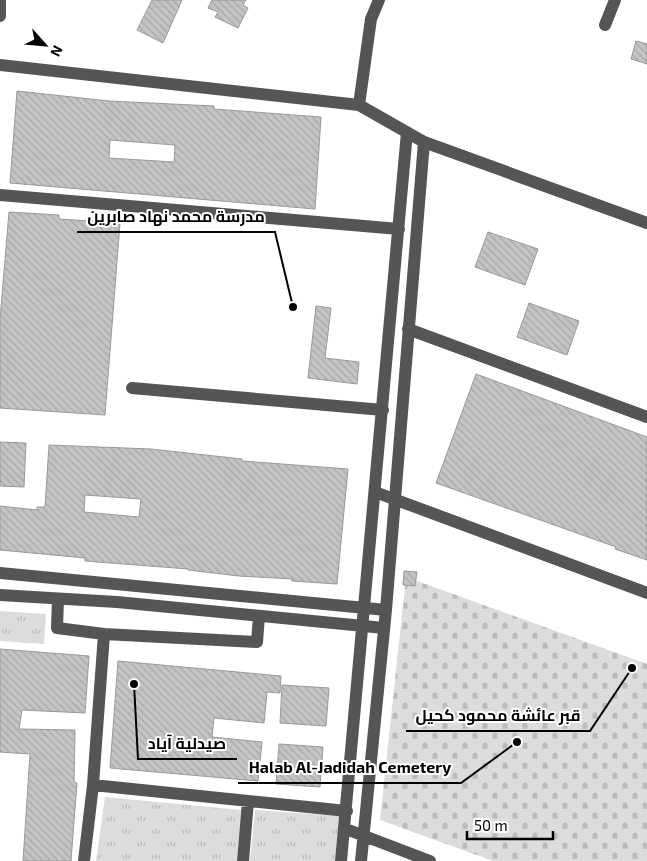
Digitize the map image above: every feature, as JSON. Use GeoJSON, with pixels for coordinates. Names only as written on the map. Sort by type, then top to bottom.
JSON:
{"type":"FeatureCollection","features":[{"type":"Feature","properties":{"kind":"street"},"geometry":{"type":"LineString","coordinates":[[0,0],[0,16]]}},
{"type":"Feature","properties":{"kind":"street"},"geometry":{"type":"LineString","coordinates":[[359,105],[371,19],[379,0]]}},
{"type":"Feature","properties":{"kind":"street"},"geometry":{"type":"LineString","coordinates":[[605,25],[615,0]]}},
{"type":"Feature","properties":{"kind":"street"},"geometry":{"type":"LineString","coordinates":[[0,65],[359,105],[424,142],[647,223]]}},
{"type":"Feature","properties":{"kind":"street"},"geometry":{"type":"LineString","coordinates":[[341,861],[346,829],[362,626],[376,492],[407,132]]}},
{"type":"Feature","properties":{"kind":"street"},"geometry":{"type":"LineString","coordinates":[[361,861],[386,610],[393,500],[424,142]]}},
{"type":"Feature","properties":{"kind":"street"},"geometry":{"type":"LineString","coordinates":[[0,195],[399,229]]}},
{"type":"Feature","properties":{"kind":"street"},"geometry":{"type":"LineString","coordinates":[[408,329],[647,417]]}},
{"type":"Feature","properties":{"kind":"street"},"geometry":{"type":"LineString","coordinates":[[132,388],[383,410]]}},
{"type":"Feature","properties":{"kind":"street"},"geometry":{"type":"LineString","coordinates":[[376,492],[393,500],[647,593]]}},
{"type":"Feature","properties":{"kind":"street"},"geometry":{"type":"LineString","coordinates":[[0,573],[386,610]]}},
{"type":"Feature","properties":{"kind":"street"},"geometry":{"type":"LineString","coordinates":[[117,602],[119,584]]}},
{"type":"Feature","properties":{"kind":"street"},"geometry":{"type":"LineString","coordinates":[[0,596],[117,602],[384,628]]}},
{"type":"Feature","properties":{"kind":"street"},"geometry":{"type":"LineString","coordinates":[[58,599],[57,628],[104,634],[257,642],[259,616]]}},
{"type":"Feature","properties":{"kind":"street"},"geometry":{"type":"LineString","coordinates":[[84,861],[104,634]]}},
{"type":"Feature","properties":{"kind":"street"},"geometry":{"type":"LineString","coordinates":[[92,785],[347,811]]}},
{"type":"Feature","properties":{"kind":"street"},"geometry":{"type":"LineString","coordinates":[[243,861],[248,800]]}},
{"type":"Feature","properties":{"kind":"street"},"geometry":{"type":"LineString","coordinates":[[346,829],[430,861]]}},
{"type":"Feature","properties":{"kind":"green space"},"geometry":{"type":"Polygon","coordinates":[[[406,577],[647,664],[647,861],[493,861],[380,820],[406,577]]]}},
{"type":"Feature","properties":{"kind":"green space"},"geometry":{"type":"Polygon","coordinates":[[[0,611],[46,614],[44,644],[0,641],[0,611]]]}},
{"type":"Feature","properties":{"kind":"green space"},"geometry":{"type":"Polygon","coordinates":[[[105,797],[241,810],[237,861],[96,861],[105,797]]]}},
{"type":"Feature","properties":{"kind":"green space"},"geometry":{"type":"Polygon","coordinates":[[[255,810],[339,816],[335,861],[250,861],[255,810]]]}},
{"type":"Feature","properties":{"kind":"building"},"geometry":{"type":"Polygon","coordinates":[[[152,0],[182,0],[163,43],[137,30],[152,0]]]}},
{"type":"Feature","properties":{"kind":"building"},"geometry":{"type":"Polygon","coordinates":[[[212,0],[246,0],[243,5],[248,8],[238,28],[215,17],[218,12],[208,8],[212,0]]]}},
{"type":"Feature","properties":{"kind":"building"},"geometry":{"type":"Polygon","coordinates":[[[636,41],[647,44],[647,64],[631,59],[636,41]]]}},
{"type":"Feature","properties":{"kind":"building"},"geometry":{"type":"Polygon","coordinates":[[[17,91],[109,101],[214,106],[214,109],[321,117],[315,209],[10,183],[17,91]],[[110,140],[109,158],[174,162],[175,145],[110,140]]]}},
{"type":"Feature","properties":{"kind":"building"},"geometry":{"type":"Polygon","coordinates":[[[9,212],[59,215],[59,219],[120,223],[105,415],[0,408],[0,319],[9,212]]]}},
{"type":"Feature","properties":{"kind":"building"},"geometry":{"type":"Polygon","coordinates":[[[488,232],[538,249],[525,285],[475,267],[488,232]]]}},
{"type":"Feature","properties":{"kind":"building"},"geometry":{"type":"Polygon","coordinates":[[[529,303],[579,321],[567,355],[517,337],[529,303]]]}},
{"type":"Feature","properties":{"kind":"building"},"geometry":{"type":"Polygon","coordinates":[[[316,306],[331,308],[325,358],[359,362],[357,384],[308,378],[316,306]]]}},
{"type":"Feature","properties":{"kind":"building"},"geometry":{"type":"Polygon","coordinates":[[[476,374],[647,437],[647,560],[615,549],[616,547],[436,483],[476,374]]]}},
{"type":"Feature","properties":{"kind":"building"},"geometry":{"type":"Polygon","coordinates":[[[0,442],[26,443],[24,487],[0,486],[0,442]]]}},
{"type":"Feature","properties":{"kind":"building"},"geometry":{"type":"Polygon","coordinates":[[[49,445],[151,449],[242,459],[242,461],[348,469],[337,584],[85,561],[85,558],[0,550],[0,506],[37,510],[37,507],[45,507],[49,445]],[[85,495],[84,512],[139,517],[141,499],[85,495]]]}},
{"type":"Feature","properties":{"kind":"building"},"geometry":{"type":"Polygon","coordinates":[[[404,571],[417,572],[415,586],[403,585],[404,571]]]}},
{"type":"Feature","properties":{"kind":"building"},"geometry":{"type":"Polygon","coordinates":[[[0,649],[89,656],[85,713],[22,710],[19,729],[75,730],[74,782],[77,783],[71,861],[23,861],[30,754],[0,752],[0,649]]]}},
{"type":"Feature","properties":{"kind":"building"},"geometry":{"type":"Polygon","coordinates":[[[118,661],[281,676],[280,693],[267,692],[264,723],[214,718],[212,737],[262,742],[258,781],[110,768],[118,661]]]}},
{"type":"Feature","properties":{"kind":"building"},"geometry":{"type":"Polygon","coordinates":[[[282,685],[329,688],[326,726],[280,723],[282,685]]]}},
{"type":"Feature","properties":{"kind":"building"},"geometry":{"type":"Polygon","coordinates":[[[279,744],[323,747],[320,787],[276,784],[279,744]]]}},
{"type":"Feature","properties":{"kind":"place","name":"مدرسة محمد نهاد صابرين"},"geometry":{"type":"Point","coordinates":[293,307]}},
{"type":"Feature","properties":{"kind":"place","name":"قبر عائشة محمود كحيل"},"geometry":{"type":"Point","coordinates":[632,668]}},
{"type":"Feature","properties":{"kind":"place","name":"صيدلية آياد"},"geometry":{"type":"Point","coordinates":[134,684]}},
{"type":"Feature","properties":{"kind":"place","name":"Halab Al-Jadidah Cemetery"},"geometry":{"type":"Point","coordinates":[517,742]}}]}
